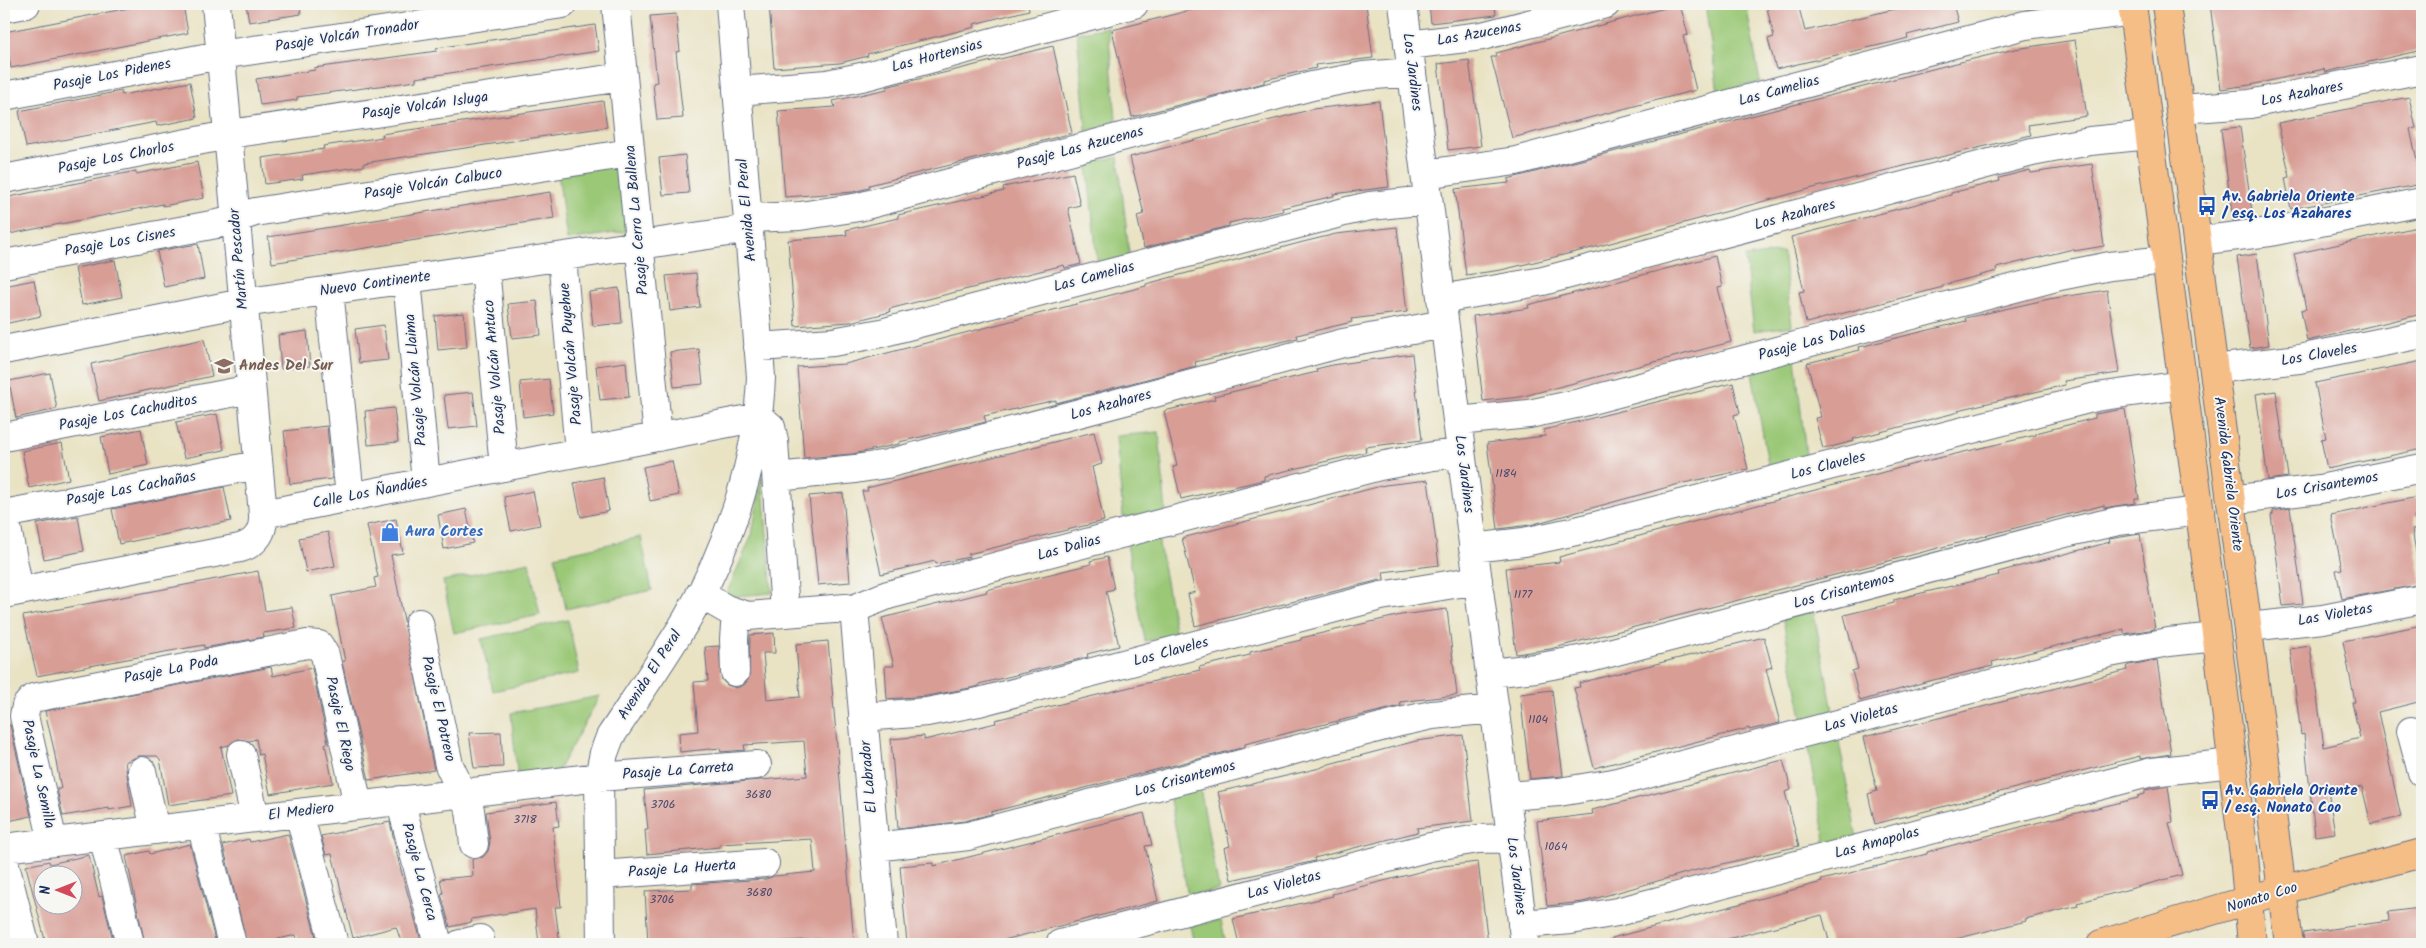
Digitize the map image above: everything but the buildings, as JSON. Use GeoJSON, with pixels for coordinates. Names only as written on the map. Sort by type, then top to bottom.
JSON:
{"type":"FeatureCollection","features":[{"type":"Feature","properties":{"kind":"main road","name":"Avenida Gabriela Oriente"},"geometry":{"type":"LineString","coordinates":[[2166,4],[2289,944]]}},
{"type":"Feature","properties":{"kind":"main road"},"geometry":{"type":"LineString","coordinates":[[2133,7],[2200,510],[2232,763],[2252,944]]}},
{"type":"Feature","properties":{"kind":"main road","name":"Nonato Coo"},"geometry":{"type":"LineString","coordinates":[[2101,944],[2282,890],[2422,853]]}},
{"type":"Feature","properties":{"kind":"street"},"geometry":{"type":"LineString","coordinates":[[4,8],[26,4]]}},
{"type":"Feature","properties":{"kind":"street","name":"Martín Pescador"},"geometry":{"type":"LineString","coordinates":[[216,4],[263,514]]}},
{"type":"Feature","properties":{"kind":"street","name":"Pasaje Volcán Tronador"},"geometry":{"type":"LineString","coordinates":[[220,55],[563,4]]}},
{"type":"Feature","properties":{"kind":"street","name":"Pasaje Cerro La Ballena"},"geometry":{"type":"LineString","coordinates":[[616,4],[658,437]]}},
{"type":"Feature","properties":{"kind":"street","name":"Avenida El Peral"},"geometry":{"type":"LineString","coordinates":[[601,944],[599,776],[604,753],[610,737],[673,641],[700,594],[735,510],[749,464],[759,417],[761,377],[730,4]]}},
{"type":"Feature","properties":{"kind":"street","name":"Las Hortensias"},"geometry":{"type":"LineString","coordinates":[[737,91],[827,84],[866,76],[1134,4]]}},
{"type":"Feature","properties":{"kind":"street","name":"Los Jardines"},"geometry":{"type":"LineString","coordinates":[[1403,4],[1457,421],[1451,454],[1473,548],[1478,580],[1524,934]]}},
{"type":"Feature","properties":{"kind":"street","name":"Las Azucenas"},"geometry":{"type":"LineString","coordinates":[[1410,58],[1482,36],[1606,4]]}},
{"type":"Feature","properties":{"kind":"street","name":"Las Camelias"},"geometry":{"type":"LineString","coordinates":[[758,348],[833,342],[881,333],[1370,206],[1516,160],[2025,26],[2133,7]]}},
{"type":"Feature","properties":{"kind":"street","name":"Pasaje Los Pidenes"},"geometry":{"type":"LineString","coordinates":[[4,96],[220,55]]}},
{"type":"Feature","properties":{"kind":"street","name":"Pasaje Las Azucenas"},"geometry":{"type":"LineString","coordinates":[[748,224],[859,207],[1312,86],[1354,78],[1410,58]]}},
{"type":"Feature","properties":{"kind":"street","name":"Los Azahares"},"geometry":{"type":"LineString","coordinates":[[2180,109],[2250,104],[2422,69]]}},
{"type":"Feature","properties":{"kind":"street","name":"Pasaje Volcán Isluga"},"geometry":{"type":"LineString","coordinates":[[228,136],[623,76]]}},
{"type":"Feature","properties":{"kind":"street","name":"Los Azahares"},"geometry":{"type":"LineString","coordinates":[[777,477],[855,470],[887,464],[1352,341],[1543,281],[2032,152],[2076,143],[2150,135]]}},
{"type":"Feature","properties":{"kind":"street","name":"Pasaje Los Chorlos"},"geometry":{"type":"LineString","coordinates":[[4,179],[228,136]]}},
{"type":"Feature","properties":{"kind":"street","name":"Pasaje Volcán Calbuco"},"geometry":{"type":"LineString","coordinates":[[236,219],[255,212],[630,153]]}},
{"type":"Feature","properties":{"kind":"street"},"geometry":{"type":"LineString","coordinates":[[2197,241],[2270,232],[2422,202]]}},
{"type":"Feature","properties":{"kind":"street","name":"Pasaje Los Cisnes"},"geometry":{"type":"LineString","coordinates":[[4,264],[236,219]]}},
{"type":"Feature","properties":{"kind":"street","name":"Nuevo Continente"},"geometry":{"type":"LineString","coordinates":[[4,350],[244,303],[639,246],[748,224]]}},
{"type":"Feature","properties":{"kind":"street","name":"Pasaje Volcán Puyehue"},"geometry":{"type":"LineString","coordinates":[[562,257],[580,452]]}},
{"type":"Feature","properties":{"kind":"street","name":"Pasaje Las Dalias"},"geometry":{"type":"LineString","coordinates":[[1457,421],[1552,410],[2060,276],[2110,266],[2166,260]]}},
{"type":"Feature","properties":{"kind":"street","name":"Pasaje Volcán Antuco"},"geometry":{"type":"LineString","coordinates":[[485,268],[504,467]]}},
{"type":"Feature","properties":{"kind":"street","name":"Pasaje Volcán Llaima"},"geometry":{"type":"LineString","coordinates":[[407,279],[426,482]]}},
{"type":"Feature","properties":{"kind":"street"},"geometry":{"type":"LineString","coordinates":[[329,290],[350,497]]}},
{"type":"Feature","properties":{"kind":"street","name":"Los Claveles"},"geometry":{"type":"LineString","coordinates":[[2214,369],[2299,359],[2422,334]]}},
{"type":"Feature","properties":{"kind":"street","name":"Los Claveles"},"geometry":{"type":"LineString","coordinates":[[1473,548],[1524,542],[1566,533],[2088,399],[2183,386]]}},
{"type":"Feature","properties":{"kind":"street","name":"Pasaje Los Cachuditos"},"geometry":{"type":"LineString","coordinates":[[4,437],[251,390]]}},
{"type":"Feature","properties":{"kind":"street"},"geometry":{"type":"LineString","coordinates":[[759,417],[766,421],[773,434],[785,614]]}},
{"type":"Feature","properties":{"kind":"street","name":"Calle Los Ñandúes"},"geometry":{"type":"LineString","coordinates":[[263,514],[759,417]]}},
{"type":"Feature","properties":{"kind":"street","name":"Las Dalias"},"geometry":{"type":"LineString","coordinates":[[700,594],[736,613],[759,616],[846,608],[851,610],[875,599],[1380,466],[1451,454]]}},
{"type":"Feature","properties":{"kind":"street","name":"Pasaje Las Cachañas"},"geometry":{"type":"LineString","coordinates":[[4,513],[258,465]]}},
{"type":"Feature","properties":{"kind":"street","name":"Los Crisantemos"},"geometry":{"type":"LineString","coordinates":[[2231,500],[2320,489],[2422,468]]}},
{"type":"Feature","properties":{"kind":"street","name":"Los Crisantemos"},"geometry":{"type":"LineString","coordinates":[[1490,673],[1536,668],[1590,658],[2069,532],[2118,521],[2200,510]]}},
{"type":"Feature","properties":{"kind":"street"},"geometry":{"type":"LineString","coordinates":[[4,513],[12,593],[247,545],[254,541],[262,529],[263,514]]}},
{"type":"Feature","properties":{"kind":"street","name":"Los Claveles"},"geometry":{"type":"LineString","coordinates":[[864,717],[927,712],[970,704],[1381,596],[1478,580]]}},
{"type":"Feature","properties":{"kind":"street","name":"Las Violetas"},"geometry":{"type":"LineString","coordinates":[[2248,627],[2323,619],[2422,599]]}},
{"type":"Feature","properties":{"kind":"street","name":"El Labrador"},"geometry":{"type":"LineString","coordinates":[[851,610],[855,620],[883,944]]}},
{"type":"Feature","properties":{"kind":"street"},"geometry":{"type":"LineString","coordinates":[[735,672],[734,639],[736,613]]}},
{"type":"Feature","properties":{"kind":"street","name":"Pasaje El Potrero"},"geometry":{"type":"LineString","coordinates":[[419,623],[449,765],[470,810],[474,844]]}},
{"type":"Feature","properties":{"kind":"street","name":"Las Violetas"},"geometry":{"type":"LineString","coordinates":[[1506,796],[1559,792],[1613,783],[2109,653],[2169,642],[2216,638]]}},
{"type":"Feature","properties":{"kind":"street","name":"Pasaje La Poda"},"geometry":{"type":"LineString","coordinates":[[26,706],[38,696],[307,644],[319,645]]}},
{"type":"Feature","properties":{"kind":"street","name":"Pasaje El Riego"},"geometry":{"type":"LineString","coordinates":[[319,645],[324,655],[358,806]]}},
{"type":"Feature","properties":{"kind":"street","name":"Pasaje La Semilla"},"geometry":{"type":"LineString","coordinates":[[26,706],[25,722],[53,842]]}},
{"type":"Feature","properties":{"kind":"street","name":"Los Crisantemos"},"geometry":{"type":"LineString","coordinates":[[875,847],[968,836],[1400,722],[1432,715],[1494,709]]}},
{"type":"Feature","properties":{"kind":"street"},"geometry":{"type":"LineString","coordinates":[[2411,731],[2422,772]]}},
{"type":"Feature","properties":{"kind":"street"},"geometry":{"type":"LineString","coordinates":[[240,754],[255,818]]}},
{"type":"Feature","properties":{"kind":"street","name":"Las Amapolas"},"geometry":{"type":"LineString","coordinates":[[1524,934],[1571,920],[1617,912],[2138,775],[2232,763]]}},
{"type":"Feature","properties":{"kind":"street","name":"Pasaje La Carreta"},"geometry":{"type":"LineString","coordinates":[[599,776],[757,765]]}},
{"type":"Feature","properties":{"kind":"street"},"geometry":{"type":"LineString","coordinates":[[142,771],[155,830]]}},
{"type":"Feature","properties":{"kind":"street","name":"El Mediero"},"geometry":{"type":"LineString","coordinates":[[4,848],[599,776]]}},
{"type":"Feature","properties":{"kind":"street","name":"Pasaje La Cerca"},"geometry":{"type":"LineString","coordinates":[[400,800],[438,944]]}},
{"type":"Feature","properties":{"kind":"street"},"geometry":{"type":"LineString","coordinates":[[298,813],[334,944]]}},
{"type":"Feature","properties":{"kind":"street"},"geometry":{"type":"LineString","coordinates":[[201,824],[232,944]]}},
{"type":"Feature","properties":{"kind":"street"},"geometry":{"type":"LineString","coordinates":[[103,836],[130,944]]}},
{"type":"Feature","properties":{"kind":"street","name":"Las Violetas"},"geometry":{"type":"LineString","coordinates":[[1060,944],[1422,848],[1478,839],[1511,838]]}},
{"type":"Feature","properties":{"kind":"street"},"geometry":{"type":"LineString","coordinates":[[4,861],[26,944]]}},
{"type":"Feature","properties":{"kind":"street","name":"Pasaje La Huerta"},"geometry":{"type":"LineString","coordinates":[[600,875],[765,863]]}},
{"type":"Feature","properties":{"kind":"green space"},"geometry":{"type":"Polygon","coordinates":[[[1705,4],[1746,4],[1760,82],[1718,92],[1705,4]]]}},
{"type":"Feature","properties":{"kind":"green space"},"geometry":{"type":"Polygon","coordinates":[[[2029,4],[2096,4],[2031,16],[2029,4]]]}},
{"type":"Feature","properties":{"kind":"green space"},"geometry":{"type":"Polygon","coordinates":[[[1108,27],[1117,131],[1087,138],[1077,33],[1108,27]]]}},
{"type":"Feature","properties":{"kind":"green space"},"geometry":{"type":"Polygon","coordinates":[[[1118,157],[1130,260],[1098,268],[1087,163],[1118,157]]]}},
{"type":"Feature","properties":{"kind":"green space"},"geometry":{"type":"Polygon","coordinates":[[[619,164],[629,231],[567,240],[558,173],[619,164]]]}},
{"type":"Feature","properties":{"kind":"green space"},"geometry":{"type":"Polygon","coordinates":[[[1783,252],[1792,326],[1754,331],[1745,257],[1783,252]]]}},
{"type":"Feature","properties":{"kind":"green space"},"geometry":{"type":"Polygon","coordinates":[[[1795,358],[1807,464],[1770,475],[1751,367],[1795,358]]]}},
{"type":"Feature","properties":{"kind":"green space"},"geometry":{"type":"Polygon","coordinates":[[[1159,432],[1166,514],[1123,517],[1116,436],[1159,432]]]}},
{"type":"Feature","properties":{"kind":"green space"},"geometry":{"type":"Polygon","coordinates":[[[762,476],[772,593],[725,597],[752,535],[762,476]]]}},
{"type":"Feature","properties":{"kind":"green space"},"geometry":{"type":"Polygon","coordinates":[[[1157,533],[1176,635],[1145,641],[1126,539],[1157,533]]]}},
{"type":"Feature","properties":{"kind":"green space"},"geometry":{"type":"Polygon","coordinates":[[[641,537],[652,590],[566,609],[555,556],[641,537]]]}},
{"type":"Feature","properties":{"kind":"green space"},"geometry":{"type":"Polygon","coordinates":[[[529,562],[540,615],[454,633],[443,581],[529,562]]]}},
{"type":"Feature","properties":{"kind":"green space"},"geometry":{"type":"Polygon","coordinates":[[[1813,609],[1834,716],[1803,722],[1782,615],[1813,609]]]}},
{"type":"Feature","properties":{"kind":"green space"},"geometry":{"type":"Polygon","coordinates":[[[568,620],[579,673],[493,691],[481,639],[568,620]]]}},
{"type":"Feature","properties":{"kind":"green space"},"geometry":{"type":"Polygon","coordinates":[[[600,696],[556,774],[518,782],[511,713],[600,696]]]}},
{"type":"Feature","properties":{"kind":"green space"},"geometry":{"type":"Polygon","coordinates":[[[1837,731],[1857,839],[1826,845],[1806,737],[1837,731]]]}},
{"type":"Feature","properties":{"kind":"green space"},"geometry":{"type":"Polygon","coordinates":[[[1200,788],[1219,890],[1188,896],[1169,794],[1200,788]]]}},
{"type":"Feature","properties":{"kind":"green space"},"geometry":{"type":"Polygon","coordinates":[[[1221,920],[1226,944],[1194,944],[1190,926],[1221,920]]]}},
{"type":"Feature","properties":{"kind":"place","name":"Av. Gabriela Oriente / esq. Los Azahares"},"geometry":{"type":"Point","coordinates":[2207,206]}},
{"type":"Feature","properties":{"kind":"place","name":"Andes Del Sur"},"geometry":{"type":"Point","coordinates":[224,366]}},
{"type":"Feature","properties":{"kind":"place","name":"Aura Cortes"},"geometry":{"type":"Point","coordinates":[390,532]}},
{"type":"Feature","properties":{"kind":"place","name":"Av. Gabriela Oriente / esq. Nonato Coo"},"geometry":{"type":"Point","coordinates":[2210,800]}}]}
